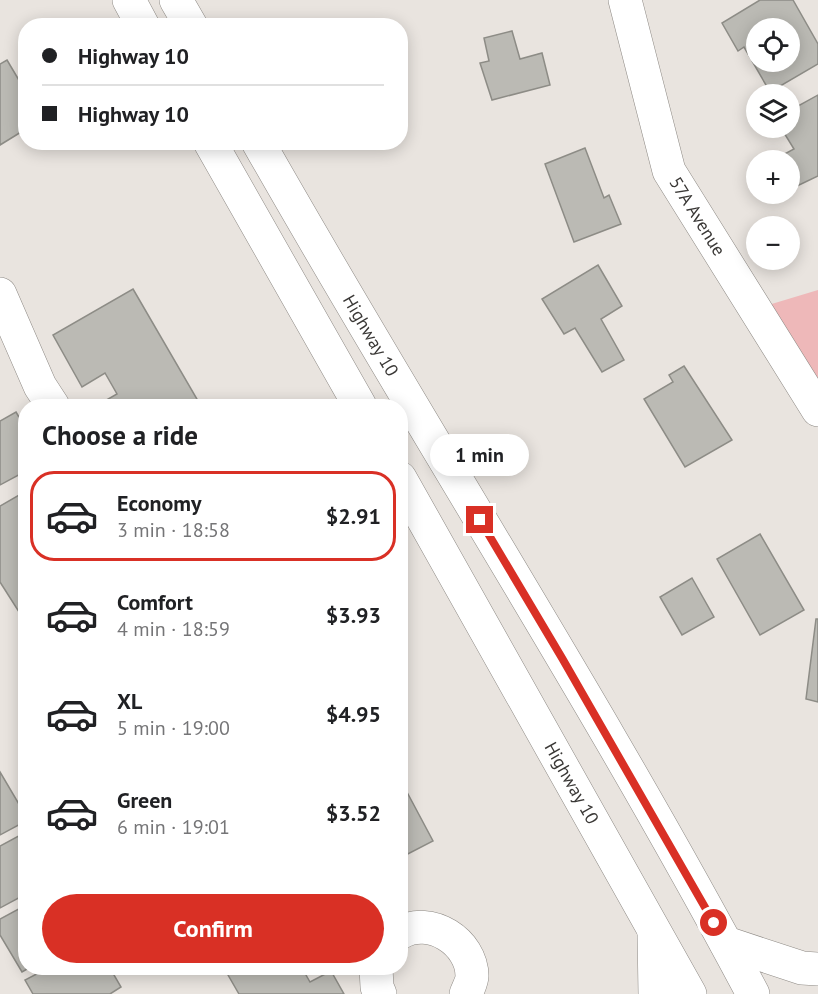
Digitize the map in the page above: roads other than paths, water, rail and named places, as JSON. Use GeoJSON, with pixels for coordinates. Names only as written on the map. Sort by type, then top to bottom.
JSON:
{"type":"FeatureCollection","features":[{"type":"Feature","properties":{"kind":"main road"},"geometry":{"type":"LineString","coordinates":[[129,0],[139,18]]}},
{"type":"Feature","properties":{"kind":"main road"},"geometry":{"type":"LineString","coordinates":[[176,0],[186,18]]}},
{"type":"Feature","properties":{"kind":"main road","name":"57A Avenue"},"geometry":{"type":"LineString","coordinates":[[625,0],[669,171],[818,410]]}},
{"type":"Feature","properties":{"kind":"main road"},"geometry":{"type":"LineString","coordinates":[[215,150],[356,399]]}},
{"type":"Feature","properties":{"kind":"main road","name":"Highway 10"},"geometry":{"type":"LineString","coordinates":[[263,150],[350,305],[406,399]]}},
{"type":"Feature","properties":{"kind":"main road"},"geometry":{"type":"LineString","coordinates":[[0,294],[40,386],[48,399]]}},
{"type":"Feature","properties":{"kind":"main road","name":"Highway 10"},"geometry":{"type":"LineString","coordinates":[[408,402],[562,658],[753,994]]}},
{"type":"Feature","properties":{"kind":"main road","name":"Highway 10"},"geometry":{"type":"LineString","coordinates":[[408,492],[690,994]]}},
{"type":"Feature","properties":{"kind":"main road"},"geometry":{"type":"LineString","coordinates":[[408,931],[421,927],[438,929],[452,937],[466,956],[472,976],[466,994]]}},
{"type":"Feature","properties":{"kind":"main road"},"geometry":{"type":"LineString","coordinates":[[654,928],[655,994]]}},
{"type":"Feature","properties":{"kind":"main road"},"geometry":{"type":"LineString","coordinates":[[726,943],[802,968],[818,969]]}},
{"type":"Feature","properties":{"kind":"main road"},"geometry":{"type":"LineString","coordinates":[[376,975],[380,994]]}}]}
